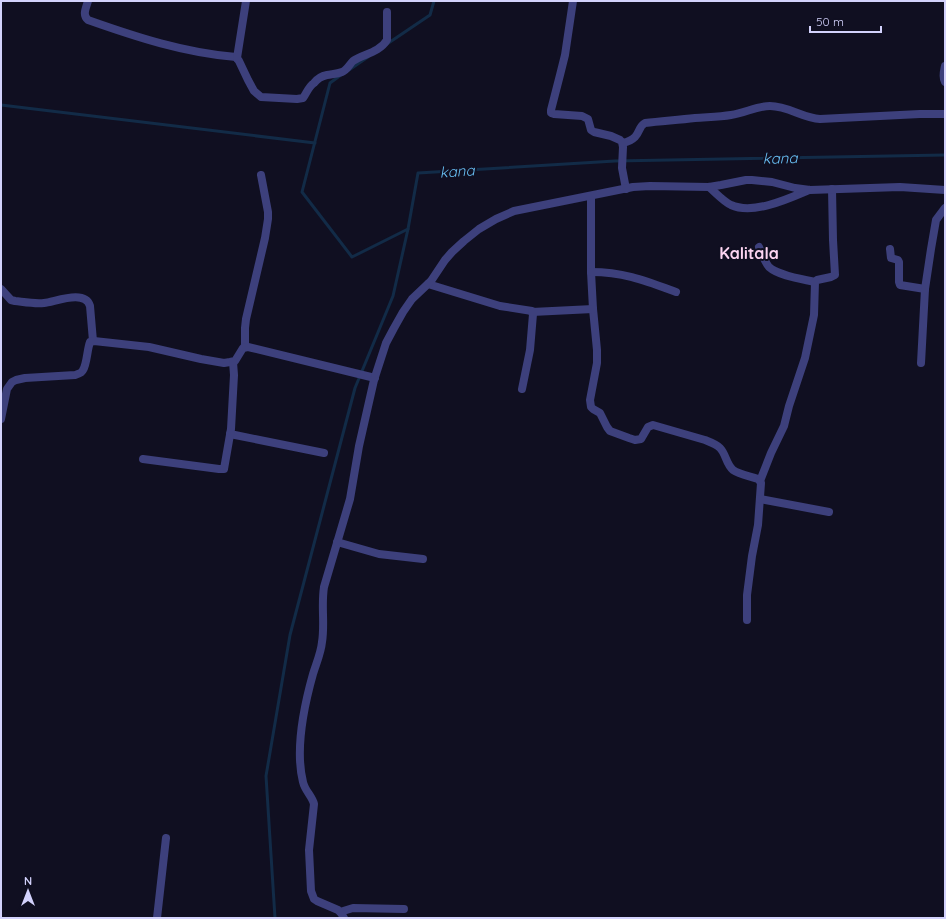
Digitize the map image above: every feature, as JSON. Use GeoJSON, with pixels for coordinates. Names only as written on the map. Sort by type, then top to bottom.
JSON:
{"type":"FeatureCollection","features":[{"type":"Feature","properties":{"kind":"street"},"geometry":{"type":"LineString","coordinates":[[88,1],[84,15],[88,20],[124,33],[183,49],[237,58]]}},
{"type":"Feature","properties":{"kind":"street"},"geometry":{"type":"LineString","coordinates":[[246,1],[237,58],[254,91],[264,98],[301,99],[310,86],[322,76],[341,72],[354,61],[368,55],[385,44],[387,40],[388,12]]}},
{"type":"Feature","properties":{"kind":"street"},"geometry":{"type":"LineString","coordinates":[[572,1],[565,55],[551,113],[585,117],[588,119],[591,130],[594,132],[620,140],[623,145],[622,162],[626,189]]}},
{"type":"Feature","properties":{"kind":"street"},"geometry":{"type":"LineString","coordinates":[[945,66],[943,75],[945,82]]}},
{"type":"Feature","properties":{"kind":"street"},"geometry":{"type":"LineString","coordinates":[[623,145],[634,138],[642,125],[645,123],[726,116],[740,114],[759,107],[770,106],[785,108],[820,120],[945,114]]}},
{"type":"Feature","properties":{"kind":"street"},"geometry":{"type":"LineString","coordinates":[[1,419],[7,389],[12,382],[25,378],[75,375],[82,373],[90,342],[93,341],[149,347],[201,359],[233,362],[245,347],[246,319],[268,219],[261,175]]}},
{"type":"Feature","properties":{"kind":"street"},"geometry":{"type":"LineString","coordinates":[[404,909],[353,908],[342,915],[333,908],[314,899],[311,891],[309,850],[314,804],[303,782],[300,759],[302,720],[311,679],[322,643],[322,595],[350,500],[359,446],[375,378],[386,343],[412,299],[434,278],[445,260],[452,252],[479,229],[514,211],[626,189],[650,186],[709,186],[746,180],[772,182],[810,190],[917,187],[945,190]]}},
{"type":"Feature","properties":{"kind":"street"},"geometry":{"type":"LineString","coordinates":[[709,186],[730,204],[746,208],[779,202],[810,190]]}},
{"type":"Feature","properties":{"kind":"street"},"geometry":{"type":"LineString","coordinates":[[759,247],[768,266],[778,272],[815,282],[816,280],[833,276],[835,273],[832,189]]}},
{"type":"Feature","properties":{"kind":"street"},"geometry":{"type":"LineString","coordinates":[[591,196],[591,272],[597,362],[590,400],[592,410],[600,413],[609,429],[614,433],[629,438],[638,440],[641,439],[648,427],[652,425],[705,440],[719,447],[732,470],[760,481]]}},
{"type":"Feature","properties":{"kind":"street"},"geometry":{"type":"LineString","coordinates":[[920,363],[925,289],[935,224],[945,208]]}},
{"type":"Feature","properties":{"kind":"street"},"geometry":{"type":"LineString","coordinates":[[890,249],[891,258],[898,260],[899,262],[900,285],[925,289]]}},
{"type":"Feature","properties":{"kind":"street"},"geometry":{"type":"LineString","coordinates":[[591,272],[609,272],[626,275],[676,292]]}},
{"type":"Feature","properties":{"kind":"street"},"geometry":{"type":"LineString","coordinates":[[747,620],[747,595],[758,525],[760,481],[784,426],[805,358],[814,315],[815,282]]}},
{"type":"Feature","properties":{"kind":"street"},"geometry":{"type":"LineString","coordinates":[[428,284],[500,306],[530,310],[532,312],[593,309]]}},
{"type":"Feature","properties":{"kind":"street"},"geometry":{"type":"LineString","coordinates":[[1,289],[11,300],[15,301],[46,303],[73,297],[86,300],[89,302],[90,306],[93,341]]}},
{"type":"Feature","properties":{"kind":"street"},"geometry":{"type":"LineString","coordinates":[[522,389],[530,350],[532,312]]}},
{"type":"Feature","properties":{"kind":"street"},"geometry":{"type":"LineString","coordinates":[[245,347],[375,378]]}},
{"type":"Feature","properties":{"kind":"street"},"geometry":{"type":"LineString","coordinates":[[143,459],[222,469],[224,467],[230,434],[234,375],[233,362]]}},
{"type":"Feature","properties":{"kind":"street"},"geometry":{"type":"LineString","coordinates":[[230,434],[324,453]]}},
{"type":"Feature","properties":{"kind":"street"},"geometry":{"type":"LineString","coordinates":[[760,498],[829,512]]}},
{"type":"Feature","properties":{"kind":"street"},"geometry":{"type":"LineString","coordinates":[[337,542],[379,554],[423,559]]}},
{"type":"Feature","properties":{"kind":"street"},"geometry":{"type":"LineString","coordinates":[[156,918],[166,838]]}},
{"type":"Feature","properties":{"kind":"waterway","name":"kana"},"geometry":{"type":"LineString","coordinates":[[387,44],[430,15],[434,1]]}},
{"type":"Feature","properties":{"kind":"waterway","name":"kana"},"geometry":{"type":"LineString","coordinates":[[349,70],[368,57]]}},
{"type":"Feature","properties":{"kind":"waterway","name":"kana"},"geometry":{"type":"LineString","coordinates":[[341,75],[330,83],[302,192],[352,257],[408,229],[418,173],[615,161],[945,155]]}},
{"type":"Feature","properties":{"kind":"waterway"},"geometry":{"type":"LineString","coordinates":[[1,105],[315,143]]}},
{"type":"Feature","properties":{"kind":"waterway"},"geometry":{"type":"LineString","coordinates":[[275,918],[266,776],[290,635],[355,388],[393,296],[408,229]]}},
{"type":"Feature","properties":{"kind":"district","name":"Kalitala"},"geometry":{"type":"Point","coordinates":[749,253]}}]}
